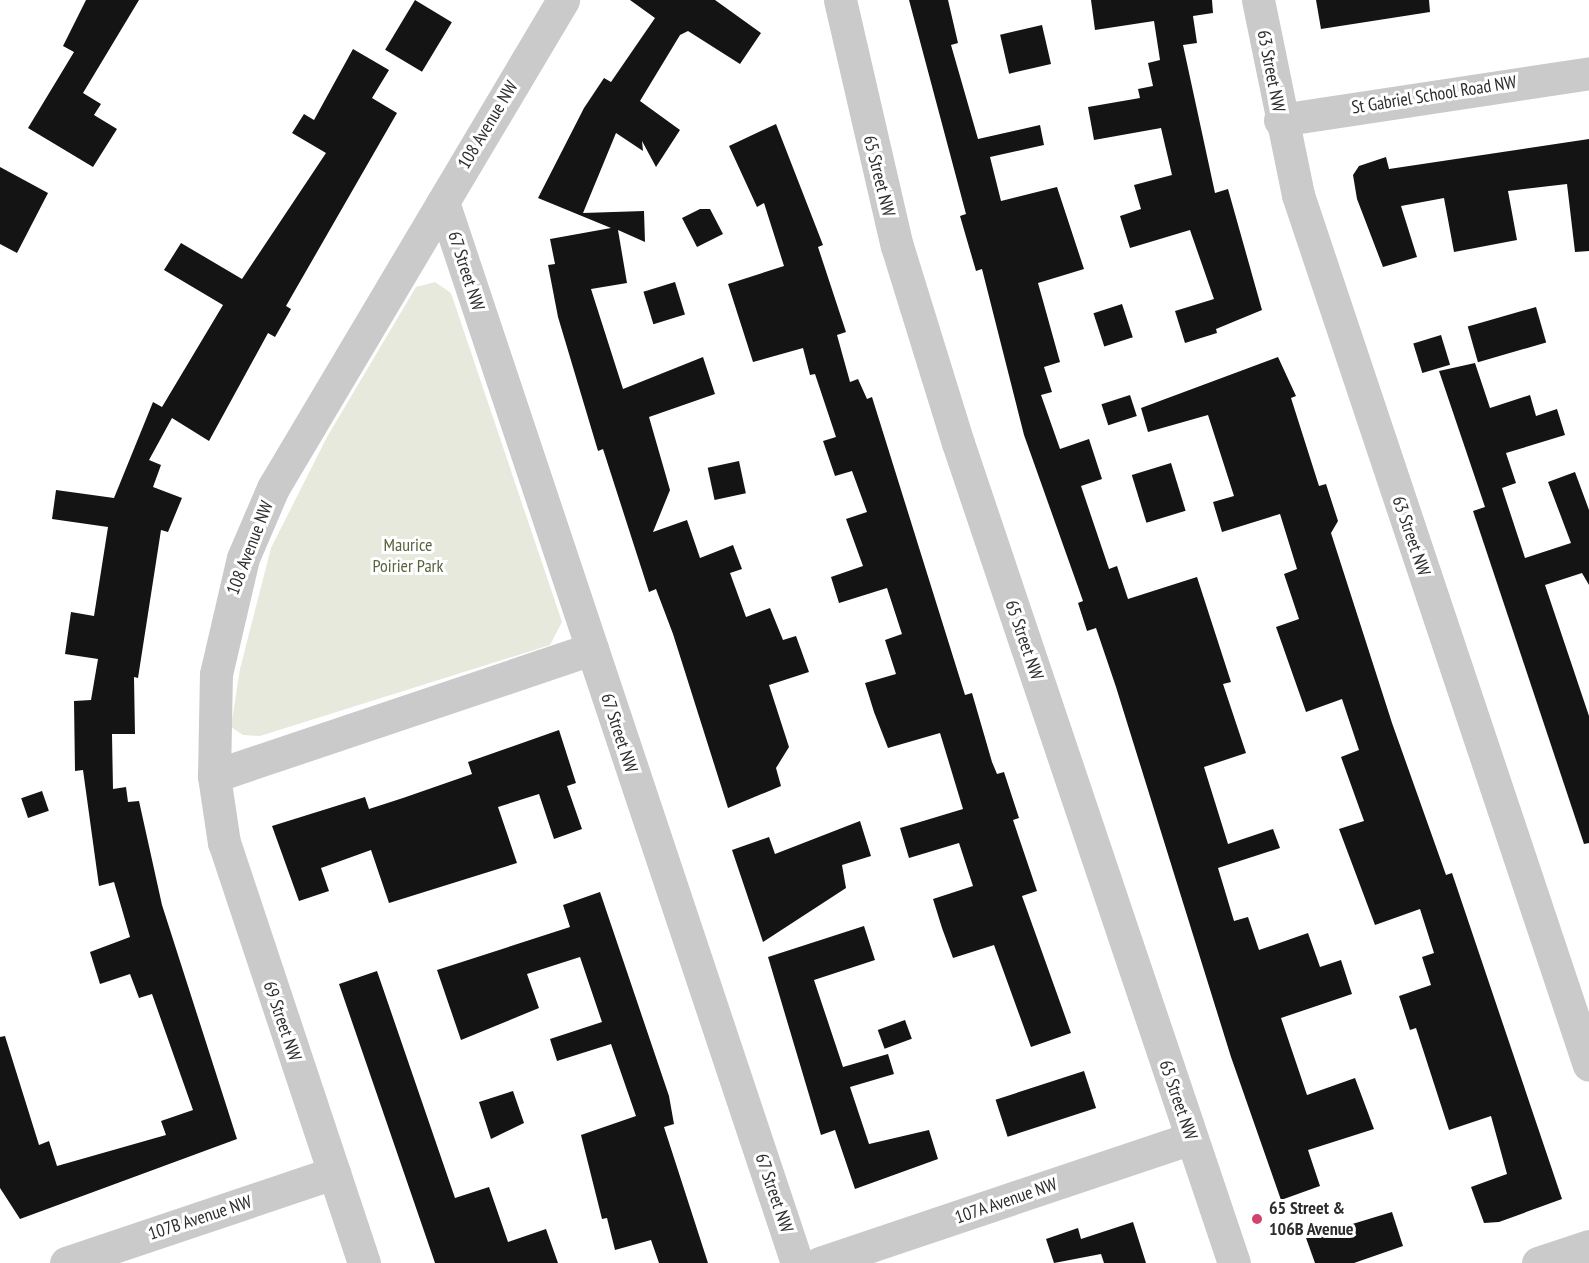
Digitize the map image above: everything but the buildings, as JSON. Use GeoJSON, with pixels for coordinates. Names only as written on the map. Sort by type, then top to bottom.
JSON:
{"type":"FeatureCollection","features":[{"type":"Feature","properties":{"kind":"street","name":"108 Avenue NW"},"geometry":{"type":"LineString","coordinates":[[214,776],[216,674],[243,558],[290,457],[563,0]]}},
{"type":"Feature","properties":{"kind":"street","name":"63 Street NW"},"geometry":{"type":"LineString","coordinates":[[1258,0],[1280,120],[1327,285],[1589,1065]]}},
{"type":"Feature","properties":{"kind":"street","name":"65 Street NW"},"geometry":{"type":"LineString","coordinates":[[837,3],[897,246],[954,433],[1234,1263]]}},
{"type":"Feature","properties":{"kind":"street","name":"St Gabriel School Road NW"},"geometry":{"type":"LineString","coordinates":[[1280,120],[1589,73]]}},
{"type":"Feature","properties":{"kind":"street","name":"67 Street NW"},"geometry":{"type":"LineString","coordinates":[[443,202],[797,1263]]}},
{"type":"Feature","properties":{"kind":"street"},"geometry":{"type":"LineString","coordinates":[[214,776],[591,649]]}},
{"type":"Feature","properties":{"kind":"street","name":"69 Street NW"},"geometry":{"type":"LineString","coordinates":[[214,776],[233,874],[364,1263]]}},
{"type":"Feature","properties":{"kind":"street","name":"107A Avenue NW"},"geometry":{"type":"LineString","coordinates":[[820,1263],[1191,1138]]}},
{"type":"Feature","properties":{"kind":"street","name":"107B Avenue NW"},"geometry":{"type":"LineString","coordinates":[[66,1263],[334,1173]]}},
{"type":"Feature","properties":{"kind":"street"},"geometry":{"type":"LineString","coordinates":[[1538,1263],[1589,1246]]}},
{"type":"Feature","properties":{"kind":"green space","name":"Maurice Poirier Park"},"geometry":{"type":"Polygon","coordinates":[[[435,282],[451,293],[562,622],[550,645],[260,736],[243,735],[231,727],[240,669],[271,548],[327,437],[416,287],[435,282]]]}},
{"type":"Feature","properties":{"kind":"place","name":"65 Street & 106B Avenue"},"geometry":{"type":"Point","coordinates":[1257,1219]}}]}
